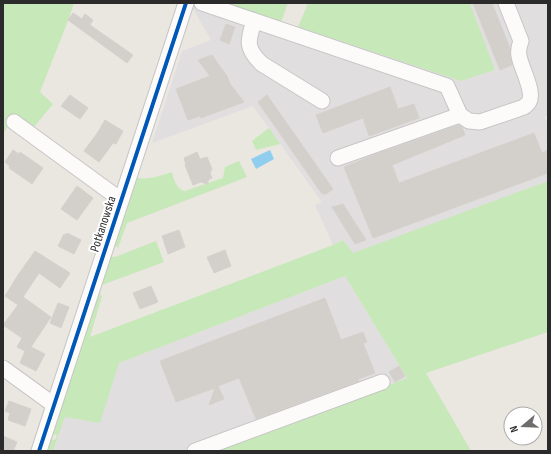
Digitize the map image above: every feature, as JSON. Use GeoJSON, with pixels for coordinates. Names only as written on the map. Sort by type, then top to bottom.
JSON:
{"type":"FeatureCollection","features":[{"type":"Feature","properties":{"kind":"street","name":"Potkanowska"},"geometry":{"type":"LineString","coordinates":[[39,451],[186,3]]}},
{"type":"Feature","properties":{"kind":"street"},"geometry":{"type":"LineString","coordinates":[[202,3],[447,86],[460,114],[469,121],[480,122],[524,107],[529,102],[530,92],[528,82],[518,55],[521,41],[506,3]]}},
{"type":"Feature","properties":{"kind":"street"},"geometry":{"type":"LineString","coordinates":[[254,21],[249,40],[250,48],[255,58],[262,64],[322,101]]}},
{"type":"Feature","properties":{"kind":"street"},"geometry":{"type":"LineString","coordinates":[[338,158],[460,114]]}},
{"type":"Feature","properties":{"kind":"street"},"geometry":{"type":"LineString","coordinates":[[14,122],[121,200]]}},
{"type":"Feature","properties":{"kind":"street"},"geometry":{"type":"LineString","coordinates":[[3,368],[54,405]]}},
{"type":"Feature","properties":{"kind":"street"},"geometry":{"type":"LineString","coordinates":[[195,451],[382,382]]}},
{"type":"Feature","properties":{"kind":"shaded area"},"geometry":{"type":"Polygon","coordinates":[[[195,3],[224,3],[461,81],[495,70],[470,3],[548,3],[548,115],[544,117],[548,123],[548,181],[353,254],[343,240],[333,245],[315,205],[322,202],[253,106],[152,143],[182,51],[211,40],[192,7],[195,3]]]}},
{"type":"Feature","properties":{"kind":"shaded area"},"geometry":{"type":"Polygon","coordinates":[[[345,276],[407,378],[215,451],[53,451],[65,417],[69,418],[119,363],[345,276]]]}},
{"type":"Feature","properties":{"kind":"green space"},"geometry":{"type":"Polygon","coordinates":[[[3,3],[74,3],[40,92],[53,104],[33,128],[15,115],[3,134],[3,3]]]}},
{"type":"Feature","properties":{"kind":"green space"},"geometry":{"type":"Polygon","coordinates":[[[224,3],[288,3],[281,22],[224,3]]]}},
{"type":"Feature","properties":{"kind":"green space"},"geometry":{"type":"Polygon","coordinates":[[[308,3],[470,3],[495,70],[461,81],[298,27],[308,3]]]}},
{"type":"Feature","properties":{"kind":"green space"},"geometry":{"type":"Polygon","coordinates":[[[269,128],[280,144],[256,150],[252,141],[269,128]]]}},
{"type":"Feature","properties":{"kind":"green space"},"geometry":{"type":"Polygon","coordinates":[[[239,161],[247,177],[127,223],[118,248],[113,244],[134,177],[149,178],[172,172],[177,186],[185,191],[223,178],[225,167],[239,161]]]}},
{"type":"Feature","properties":{"kind":"green space"},"geometry":{"type":"Polygon","coordinates":[[[548,181],[548,332],[426,373],[471,451],[215,451],[407,378],[345,276],[119,363],[100,423],[65,417],[53,451],[47,451],[50,439],[55,440],[57,435],[51,434],[110,256],[115,257],[156,241],[164,262],[102,285],[100,295],[102,296],[90,337],[343,240],[353,253],[548,181]]]}},
{"type":"Feature","properties":{"kind":"water"},"geometry":{"type":"Polygon","coordinates":[[[270,150],[274,159],[256,169],[251,159],[270,150]]]}},
{"type":"Feature","properties":{"kind":"building"},"geometry":{"type":"Polygon","coordinates":[[[473,3],[492,3],[510,48],[512,65],[500,70],[473,3]]]}},
{"type":"Feature","properties":{"kind":"building"},"geometry":{"type":"Polygon","coordinates":[[[73,13],[82,19],[85,14],[93,20],[90,25],[133,55],[127,63],[68,20],[73,13]]]}},
{"type":"Feature","properties":{"kind":"building"},"geometry":{"type":"Polygon","coordinates":[[[226,24],[235,27],[229,44],[220,40],[226,24]]]}},
{"type":"Feature","properties":{"kind":"building"},"geometry":{"type":"Polygon","coordinates":[[[212,55],[227,76],[230,84],[244,102],[201,118],[200,116],[188,120],[176,89],[210,76],[198,60],[212,55]]]}},
{"type":"Feature","properties":{"kind":"building"},"geometry":{"type":"Polygon","coordinates":[[[390,87],[398,109],[414,104],[419,118],[369,136],[363,118],[323,133],[316,115],[390,87]]]}},
{"type":"Feature","properties":{"kind":"building"},"geometry":{"type":"Polygon","coordinates":[[[70,95],[88,108],[80,119],[61,106],[70,95]]]}},
{"type":"Feature","properties":{"kind":"building"},"geometry":{"type":"Polygon","coordinates":[[[267,95],[333,189],[326,194],[322,194],[258,102],[267,95]]]}},
{"type":"Feature","properties":{"kind":"building"},"geometry":{"type":"Polygon","coordinates":[[[105,120],[123,131],[116,144],[113,143],[99,162],[84,151],[105,120]]]}},
{"type":"Feature","properties":{"kind":"building"},"geometry":{"type":"Polygon","coordinates":[[[459,125],[462,127],[465,135],[392,165],[399,183],[534,133],[542,153],[548,150],[548,173],[373,238],[344,167],[376,154],[459,125]]]}},
{"type":"Feature","properties":{"kind":"building"},"geometry":{"type":"Polygon","coordinates":[[[13,150],[19,154],[20,152],[43,168],[32,184],[9,168],[10,166],[5,162],[13,150]]]}},
{"type":"Feature","properties":{"kind":"building"},"geometry":{"type":"Polygon","coordinates":[[[197,152],[200,159],[207,157],[212,169],[210,173],[212,178],[209,179],[207,184],[201,182],[193,185],[185,165],[184,158],[197,152]]]}},
{"type":"Feature","properties":{"kind":"building"},"geometry":{"type":"Polygon","coordinates":[[[77,186],[93,198],[77,220],[61,209],[77,186]]]}},
{"type":"Feature","properties":{"kind":"building"},"geometry":{"type":"Polygon","coordinates":[[[343,204],[366,240],[355,244],[332,207],[343,204]]]}},
{"type":"Feature","properties":{"kind":"building"},"geometry":{"type":"Polygon","coordinates":[[[179,230],[185,247],[168,254],[162,236],[179,230]]]}},
{"type":"Feature","properties":{"kind":"building"},"geometry":{"type":"Polygon","coordinates":[[[67,233],[81,240],[74,254],[58,246],[64,234],[66,235],[67,233]]]}},
{"type":"Feature","properties":{"kind":"building"},"geometry":{"type":"Polygon","coordinates":[[[225,250],[231,266],[214,273],[207,257],[225,250]]]}},
{"type":"Feature","properties":{"kind":"building"},"geometry":{"type":"Polygon","coordinates":[[[35,251],[70,273],[60,288],[39,273],[23,297],[51,317],[31,347],[45,354],[36,371],[20,363],[25,351],[17,347],[22,338],[3,325],[18,305],[5,296],[35,251]]]}},
{"type":"Feature","properties":{"kind":"building"},"geometry":{"type":"Polygon","coordinates":[[[151,286],[158,302],[140,309],[133,293],[151,286]]]}},
{"type":"Feature","properties":{"kind":"building"},"geometry":{"type":"Polygon","coordinates":[[[325,298],[341,340],[363,332],[367,342],[363,343],[375,373],[358,379],[359,381],[256,419],[239,378],[218,386],[224,399],[209,405],[215,388],[176,402],[160,361],[325,298]]]}},
{"type":"Feature","properties":{"kind":"building"},"geometry":{"type":"Polygon","coordinates":[[[58,303],[69,307],[61,328],[50,323],[58,303]]]}},
{"type":"Feature","properties":{"kind":"building"},"geometry":{"type":"Polygon","coordinates":[[[399,366],[405,376],[395,382],[389,372],[399,366]]]}},
{"type":"Feature","properties":{"kind":"building"},"geometry":{"type":"Polygon","coordinates":[[[9,401],[31,409],[25,426],[8,420],[10,413],[5,411],[9,401]]]}},
{"type":"Feature","properties":{"kind":"building"},"geometry":{"type":"Polygon","coordinates":[[[3,436],[17,442],[13,451],[3,451],[3,436]]]}},
{"type":"Feature","properties":{"kind":"cycle path"},"geometry":{"type":"LineString","coordinates":[[39,451],[186,3]]}}]}
